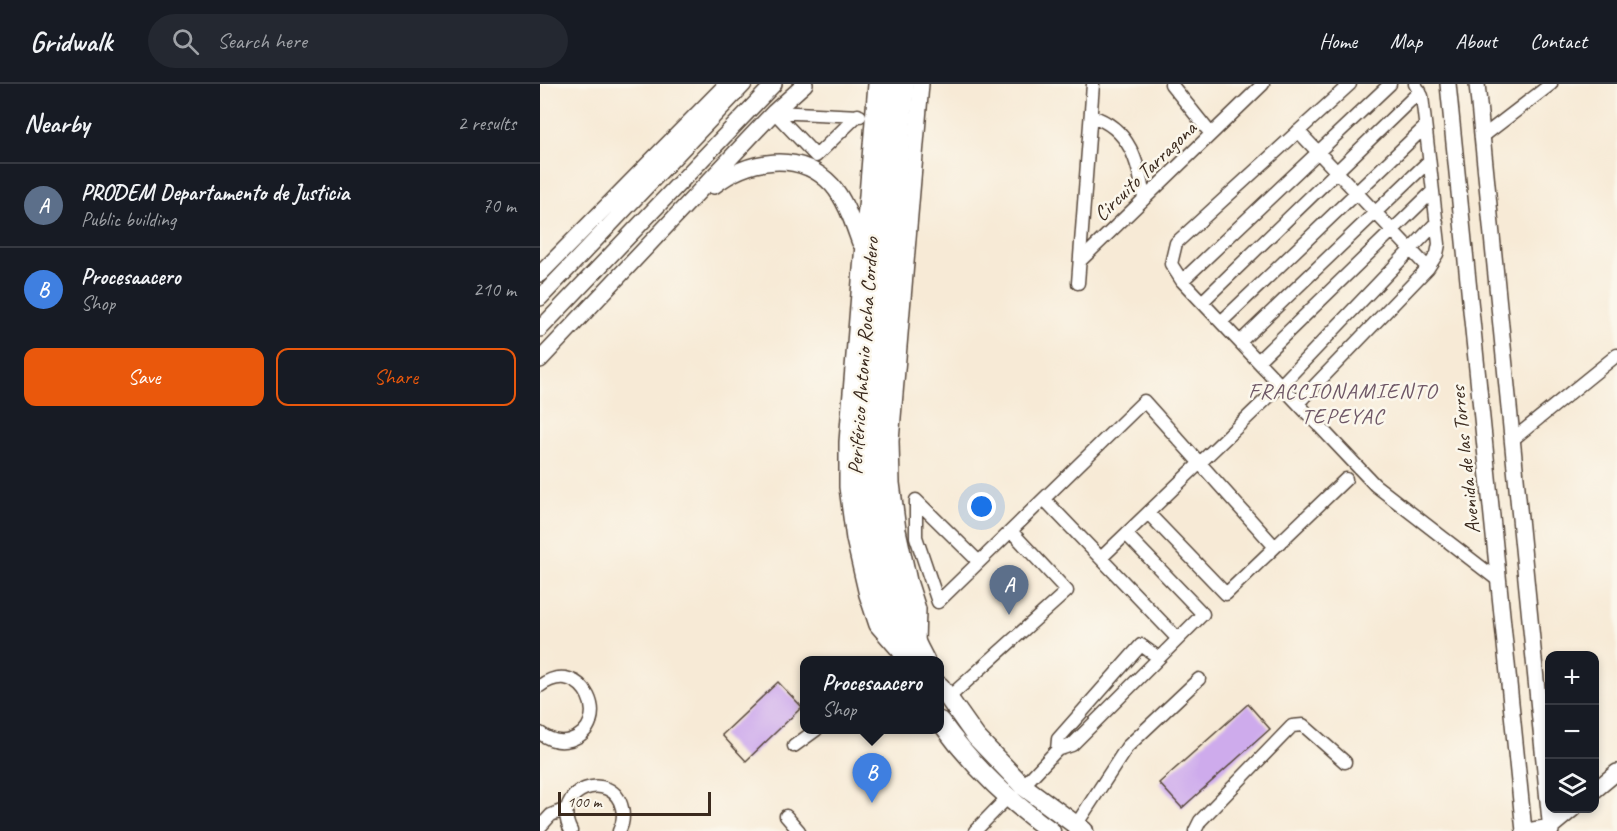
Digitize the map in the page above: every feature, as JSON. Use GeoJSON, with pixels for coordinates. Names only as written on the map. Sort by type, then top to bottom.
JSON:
{"type":"FeatureCollection","features":[{"type":"Feature","properties":{"kind":"highway","name":"Periférico Antonio Rocha Cordero"},"geometry":{"type":"LineString","coordinates":[[891,84],[861,442],[861,486],[867,537],[880,591],[897,617]]}},
{"type":"Feature","properties":{"kind":"highway","name":"Periférico Antonio Rocha Cordero"},"geometry":{"type":"LineString","coordinates":[[905,84],[876,441],[877,484],[883,533],[895,586],[897,617],[910,656]]}},
{"type":"Feature","properties":{"kind":"highway"},"geometry":{"type":"LineString","coordinates":[[944,694],[976,737],[1023,786],[1080,828]]}},
{"type":"Feature","properties":{"kind":"highway"},"geometry":{"type":"LineString","coordinates":[[944,728],[957,746],[1007,798],[1051,831]]}},
{"type":"Feature","properties":{"kind":"main road"},"geometry":{"type":"LineString","coordinates":[[540,274],[727,84]]}},
{"type":"Feature","properties":{"kind":"main road"},"geometry":{"type":"LineString","coordinates":[[540,298],[744,84]]}},
{"type":"Feature","properties":{"kind":"main road"},"geometry":{"type":"LineString","coordinates":[[540,329],[774,84]]}},
{"type":"Feature","properties":{"kind":"main road"},"geometry":{"type":"LineString","coordinates":[[540,360],[774,112],[805,84]]}},
{"type":"Feature","properties":{"kind":"main road"},"geometry":{"type":"LineString","coordinates":[[876,84],[847,442],[847,488],[854,539],[867,595],[877,625],[909,656]]}},
{"type":"Feature","properties":{"kind":"main road"},"geometry":{"type":"LineString","coordinates":[[910,656],[918,609],[909,582],[898,530],[892,483],[891,441],[921,84]]}},
{"type":"Feature","properties":{"kind":"main road","name":"Avenida de las Torres"},"geometry":{"type":"LineString","coordinates":[[1448,84],[1526,831]]}},
{"type":"Feature","properties":{"kind":"main road"},"geometry":{"type":"LineString","coordinates":[[1477,84],[1551,829]]}},
{"type":"Feature","properties":{"kind":"main road"},"geometry":{"type":"LineString","coordinates":[[672,220],[727,176],[755,164],[781,162],[803,166],[820,175],[832,186],[843,202],[862,251]]}},
{"type":"Feature","properties":{"kind":"main road"},"geometry":{"type":"LineString","coordinates":[[1599,787],[1617,772]]}},
{"type":"Feature","properties":{"kind":"main road"},"geometry":{"type":"LineString","coordinates":[[1526,831],[1551,829],[1569,813]]}},
{"type":"Feature","properties":{"kind":"street","name":"Circuito Tarragona"},"geometry":{"type":"LineString","coordinates":[[1078,283],[1093,84]]}},
{"type":"Feature","properties":{"kind":"street"},"geometry":{"type":"LineString","coordinates":[[1171,84],[1211,134]]}},
{"type":"Feature","properties":{"kind":"street","name":"Circuito Tarragona"},"geometry":{"type":"LineString","coordinates":[[1080,261],[1263,84]]}},
{"type":"Feature","properties":{"kind":"street"},"geometry":{"type":"LineString","coordinates":[[1350,84],[1176,243],[1171,264],[1182,281],[1375,485],[1499,581]]}},
{"type":"Feature","properties":{"kind":"street"},"geometry":{"type":"LineString","coordinates":[[1182,281],[1390,84]]}},
{"type":"Feature","properties":{"kind":"street"},"geometry":{"type":"LineString","coordinates":[[1482,137],[1534,89],[1551,84]]}},
{"type":"Feature","properties":{"kind":"street"},"geometry":{"type":"LineString","coordinates":[[1298,403],[1428,268],[1437,254],[1439,244],[1437,222],[1418,87]]}},
{"type":"Feature","properties":{"kind":"street"},"geometry":{"type":"LineString","coordinates":[[1202,302],[1336,172],[1418,87]]}},
{"type":"Feature","properties":{"kind":"street"},"geometry":{"type":"LineString","coordinates":[[774,112],[816,156],[858,115]]}},
{"type":"Feature","properties":{"kind":"street"},"geometry":{"type":"LineString","coordinates":[[774,112],[874,116]]}},
{"type":"Feature","properties":{"kind":"street"},"geometry":{"type":"LineString","coordinates":[[1091,116],[1106,120],[1128,144],[1141,177],[1144,199]]}},
{"type":"Feature","properties":{"kind":"street"},"geometry":{"type":"LineString","coordinates":[[1221,322],[1425,127]]}},
{"type":"Feature","properties":{"kind":"street"},"geometry":{"type":"LineString","coordinates":[[1298,132],[1428,268]]}},
{"type":"Feature","properties":{"kind":"street"},"geometry":{"type":"LineString","coordinates":[[1240,342],[1429,161]]}},
{"type":"Feature","properties":{"kind":"street"},"geometry":{"type":"LineString","coordinates":[[1258,361],[1433,191]]}},
{"type":"Feature","properties":{"kind":"street"},"geometry":{"type":"LineString","coordinates":[[1101,558],[1281,385],[1437,222]]}},
{"type":"Feature","properties":{"kind":"street"},"geometry":{"type":"LineString","coordinates":[[1512,440],[1617,355]]}},
{"type":"Feature","properties":{"kind":"street"},"geometry":{"type":"LineString","coordinates":[[979,562],[916,500],[916,537],[938,602],[1044,499],[1143,401],[1275,547]]}},
{"type":"Feature","properties":{"kind":"street"},"geometry":{"type":"LineString","coordinates":[[1148,513],[1226,594],[1346,479]]}},
{"type":"Feature","properties":{"kind":"street"},"geometry":{"type":"LineString","coordinates":[[1044,499],[1178,639]]}},
{"type":"Feature","properties":{"kind":"street"},"geometry":{"type":"LineString","coordinates":[[944,692],[1067,591],[1011,531]]}},
{"type":"Feature","properties":{"kind":"street"},"geometry":{"type":"LineString","coordinates":[[1023,786],[1058,750],[1072,745],[1203,614],[1125,534]]}},
{"type":"Feature","properties":{"kind":"street"},"geometry":{"type":"LineString","coordinates":[[1058,750],[1058,739],[1141,645],[1159,658]]}},
{"type":"Feature","properties":{"kind":"street"},"geometry":{"type":"LineString","coordinates":[[540,686],[554,679],[574,681],[589,696],[592,710],[589,723],[575,738],[554,741],[540,733]]}},
{"type":"Feature","properties":{"kind":"street"},"geometry":{"type":"LineString","coordinates":[[1080,828],[1127,747],[1199,680]]}},
{"type":"Feature","properties":{"kind":"street"},"geometry":{"type":"LineString","coordinates":[[1196,831],[1200,821],[1292,726],[1303,725],[1345,762]]}},
{"type":"Feature","properties":{"kind":"street"},"geometry":{"type":"LineString","coordinates":[[794,746],[810,734]]}},
{"type":"Feature","properties":{"kind":"street"},"geometry":{"type":"LineString","coordinates":[[571,831],[567,822],[567,809],[573,796],[585,788],[599,786],[612,792],[621,802],[627,831]]}},
{"type":"Feature","properties":{"kind":"street"},"geometry":{"type":"LineString","coordinates":[[975,831],[1007,798]]}},
{"type":"Feature","properties":{"kind":"street"},"geometry":{"type":"LineString","coordinates":[[540,827],[551,815],[567,809]]}},
{"type":"Feature","properties":{"kind":"street"},"geometry":{"type":"LineString","coordinates":[[619,831],[624,816]]}},
{"type":"Feature","properties":{"kind":"street"},"geometry":{"type":"LineString","coordinates":[[786,816],[800,831]]}},
{"type":"Feature","properties":{"kind":"building"},"geometry":{"type":"Polygon","coordinates":[[[778,682],[800,705],[800,709],[746,761],[722,735],[778,682]]]}},
{"type":"Feature","properties":{"kind":"building"},"geometry":{"type":"Polygon","coordinates":[[[1248,704],[1270,729],[1182,808],[1159,783],[1248,704]]]}},
{"type":"Feature","properties":{"kind":"place","name":"PRODEM Departamento de Justicia"},"geometry":{"type":"Point","coordinates":[1009,615]}},
{"type":"Feature","properties":{"kind":"place","name":"Procesaacero"},"geometry":{"type":"Point","coordinates":[872,803]}},
{"type":"Feature","properties":{"kind":"district","name":"FRACCIONAMIENTO TEPEYAC"},"geometry":{"type":"Point","coordinates":[1343,404]}}]}
